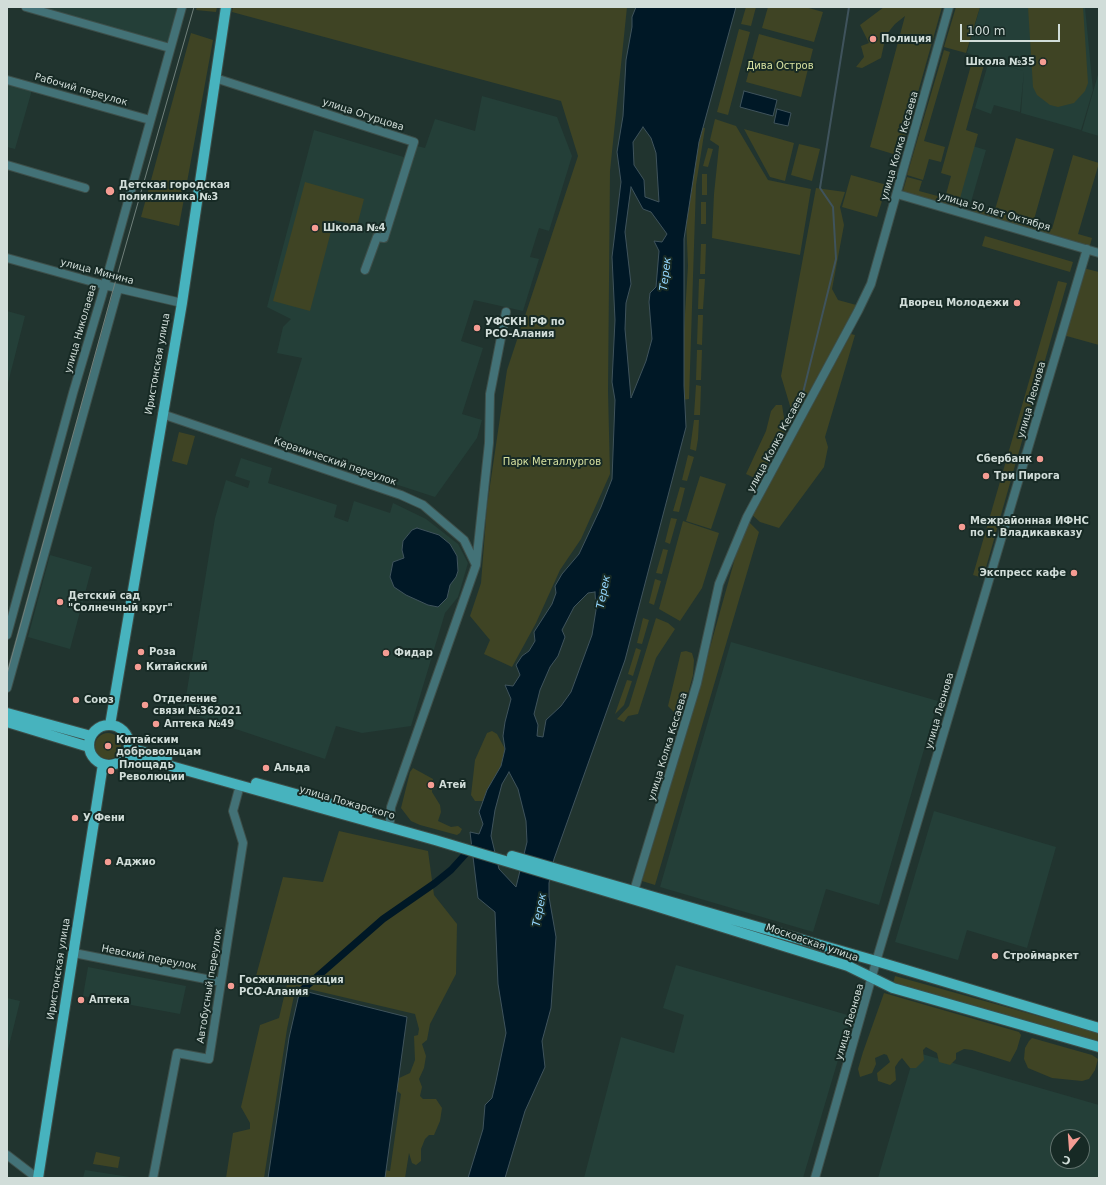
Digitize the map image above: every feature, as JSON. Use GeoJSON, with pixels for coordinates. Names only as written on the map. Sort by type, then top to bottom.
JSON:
{"type":"FeatureCollection","features":[{"type":"Feature","properties":{"kind":"main road","name":"Иристонская улица"},"geometry":{"type":"LineString","coordinates":[[110,725],[182,303],[226,7]]}},
{"type":"Feature","properties":{"kind":"main road"},"geometry":{"type":"LineString","coordinates":[[7,713],[91,736]]}},
{"type":"Feature","properties":{"kind":"main road"},"geometry":{"type":"LineString","coordinates":[[7,722],[89,747]]}},
{"type":"Feature","properties":{"kind":"main road"},"geometry":{"type":"LineString","coordinates":[[110,725],[116,726],[126,735],[129,748],[124,758],[118,763],[111,765],[103,764],[93,758],[89,747],[91,736],[99,728],[110,725]]}},
{"type":"Feature","properties":{"kind":"main road","name":"улица Пожарского"},"geometry":{"type":"LineString","coordinates":[[129,748],[390,821],[436,838]]}},
{"type":"Feature","properties":{"kind":"main road","name":"улица Пожарского"},"geometry":{"type":"LineString","coordinates":[[124,758],[160,763],[436,838],[563,875]]}},
{"type":"Feature","properties":{"kind":"main road","name":"Иристонская улица"},"geometry":{"type":"LineString","coordinates":[[37,1178],[103,764]]}},
{"type":"Feature","properties":{"kind":"main road","name":"Московская улица"},"geometry":{"type":"LineString","coordinates":[[563,875],[634,891],[876,961],[1099,1028]]}},
{"type":"Feature","properties":{"kind":"main road","name":"Московская улица"},"geometry":{"type":"LineString","coordinates":[[563,875],[848,966],[906,992],[1099,1048]]}},
{"type":"Feature","properties":{"kind":"street"},"geometry":{"type":"LineString","coordinates":[[26,7],[170,48]]}},
{"type":"Feature","properties":{"kind":"street","name":"улица Николаева"},"geometry":{"type":"LineString","coordinates":[[7,635],[182,7]]}},
{"type":"Feature","properties":{"kind":"street","name":"улица Колка Кесаева"},"geometry":{"type":"LineString","coordinates":[[634,891],[695,690],[720,584],[747,517],[868,291],[949,7]]}},
{"type":"Feature","properties":{"kind":"street","name":"улица Огурцова"},"geometry":{"type":"LineString","coordinates":[[215,78],[414,142],[384,238],[377,237],[365,270]]}},
{"type":"Feature","properties":{"kind":"street","name":"Рабочий переулок"},"geometry":{"type":"LineString","coordinates":[[7,80],[150,120]]}},
{"type":"Feature","properties":{"kind":"street"},"geometry":{"type":"LineString","coordinates":[[7,165],[85,188]]}},
{"type":"Feature","properties":{"kind":"street","name":"улица 50 лет Октября"},"geometry":{"type":"LineString","coordinates":[[896,194],[1099,253]]}},
{"type":"Feature","properties":{"kind":"street","name":"улица Леонова"},"geometry":{"type":"LineString","coordinates":[[815,1178],[873,978],[876,961],[1087,249]]}},
{"type":"Feature","properties":{"kind":"street","name":"улица Минина"},"geometry":{"type":"LineString","coordinates":[[7,258],[104,286],[182,303]]}},
{"type":"Feature","properties":{"kind":"street"},"geometry":{"type":"LineString","coordinates":[[7,688],[118,289]]}},
{"type":"Feature","properties":{"kind":"street"},"geometry":{"type":"LineString","coordinates":[[390,821],[391,807],[476,566],[489,444],[490,394],[506,312]]}},
{"type":"Feature","properties":{"kind":"street","name":"Керамический переулок"},"geometry":{"type":"LineString","coordinates":[[162,414],[401,495],[423,505],[464,540],[476,566]]}},
{"type":"Feature","properties":{"kind":"street","name":"Автобусный переулок"},"geometry":{"type":"LineString","coordinates":[[153,1178],[177,1054],[209,1059],[243,843],[233,812],[240,785]]}},
{"type":"Feature","properties":{"kind":"street","name":"Невский переулок"},"geometry":{"type":"LineString","coordinates":[[74,953],[221,982]]}},
{"type":"Feature","properties":{"kind":"street"},"geometry":{"type":"LineString","coordinates":[[7,1156],[37,1178]]}},
{"type":"Feature","properties":{"kind":"shaded area"},"geometry":{"type":"Polygon","coordinates":[[[37,7],[178,7],[167,44],[37,7]]]}},
{"type":"Feature","properties":{"kind":"shaded area","name":"Школа №35"},"geometry":{"type":"Polygon","coordinates":[[[980,7],[1085,7],[1093,90],[1081,130],[1021,113],[1024,71],[967,53],[980,7]]]}},
{"type":"Feature","properties":{"kind":"shaded area"},"geometry":{"type":"Polygon","coordinates":[[[989,61],[1024,71],[1020,112],[994,105],[991,114],[975,108],[989,61]]]}},
{"type":"Feature","properties":{"kind":"shaded area"},"geometry":{"type":"Polygon","coordinates":[[[1099,71],[1099,136],[1082,131],[1099,71]]]}},
{"type":"Feature","properties":{"kind":"shaded area"},"geometry":{"type":"Polygon","coordinates":[[[7,83],[32,90],[15,149],[7,147],[7,83]]]}},
{"type":"Feature","properties":{"kind":"shaded area"},"geometry":{"type":"Polygon","coordinates":[[[482,96],[557,117],[572,156],[549,231],[539,228],[530,257],[539,259],[523,311],[474,300],[461,341],[483,348],[462,414],[482,420],[477,438],[435,497],[275,445],[302,358],[277,353],[283,327],[291,319],[267,307],[314,130],[407,158],[417,146],[425,148],[435,119],[475,131],[482,96]]]}},
{"type":"Feature","properties":{"kind":"shaded area"},"geometry":{"type":"Polygon","coordinates":[[[969,145],[986,150],[971,202],[954,198],[969,145]]]}},
{"type":"Feature","properties":{"kind":"shaded area"},"geometry":{"type":"Polygon","coordinates":[[[7,311],[25,316],[7,387],[7,311]]]}},
{"type":"Feature","properties":{"kind":"shaded area"},"geometry":{"type":"Polygon","coordinates":[[[241,458],[272,468],[268,483],[337,505],[334,517],[348,522],[354,501],[390,513],[393,503],[426,519],[458,544],[468,563],[458,597],[445,613],[411,726],[362,733],[336,726],[325,759],[197,716],[184,709],[215,518],[226,480],[248,488],[250,481],[235,476],[241,458]]]}},
{"type":"Feature","properties":{"kind":"shaded area","name":"Детский сад \"Солнечный круг\""},"geometry":{"type":"Polygon","coordinates":[[[50,555],[92,567],[70,649],[28,637],[50,555]]]}},
{"type":"Feature","properties":{"kind":"shaded area"},"geometry":{"type":"Polygon","coordinates":[[[731,642],[938,701],[879,905],[826,889],[813,932],[660,887],[731,642]]]}},
{"type":"Feature","properties":{"kind":"shaded area"},"geometry":{"type":"Polygon","coordinates":[[[934,811],[1056,847],[1027,948],[967,930],[958,960],[895,942],[934,811]]]}},
{"type":"Feature","properties":{"kind":"shaded area"},"geometry":{"type":"Polygon","coordinates":[[[676,965],[851,1016],[803,1178],[584,1178],[621,1037],[674,1053],[684,1015],[663,1008],[676,965]]]}},
{"type":"Feature","properties":{"kind":"shaded area"},"geometry":{"type":"Polygon","coordinates":[[[88,967],[186,986],[180,1014],[83,996],[88,967]]]}},
{"type":"Feature","properties":{"kind":"shaded area"},"geometry":{"type":"Polygon","coordinates":[[[7,998],[20,1001],[7,1054],[7,998]]]}},
{"type":"Feature","properties":{"kind":"shaded area"},"geometry":{"type":"Polygon","coordinates":[[[915,1052],[1099,1105],[1099,1178],[878,1178],[915,1052]]]}},
{"type":"Feature","properties":{"kind":"shaded area"},"geometry":{"type":"Polygon","coordinates":[[[85,1170],[136,1178],[83,1178],[85,1170]]]}},
{"type":"Feature","properties":{"kind":"green space"},"geometry":{"type":"Polygon","coordinates":[[[197,7],[217,7],[216,12],[196,10],[197,7]]]}},
{"type":"Feature","properties":{"kind":"green space","name":"Парк Металлургов"},"geometry":{"type":"Polygon","coordinates":[[[233,7],[627,7],[610,171],[608,391],[610,474],[581,539],[560,570],[536,623],[512,667],[484,654],[490,640],[470,616],[481,583],[487,506],[507,370],[578,156],[561,101],[232,12],[233,7]]]}},
{"type":"Feature","properties":{"kind":"green space"},"geometry":{"type":"Polygon","coordinates":[[[746,7],[756,7],[751,26],[741,24],[746,7]]]}},
{"type":"Feature","properties":{"kind":"green space"},"geometry":{"type":"Polygon","coordinates":[[[768,7],[805,7],[823,12],[814,42],[762,28],[768,7]]]}},
{"type":"Feature","properties":{"kind":"green space"},"geometry":{"type":"Polygon","coordinates":[[[884,7],[942,7],[900,156],[870,147],[905,16],[895,24],[886,35],[881,58],[862,68],[856,67],[864,57],[861,46],[869,43],[860,25],[884,7]]]}},
{"type":"Feature","properties":{"kind":"green space"},"geometry":{"type":"Polygon","coordinates":[[[956,7],[980,7],[966,53],[944,47],[956,7]]]}},
{"type":"Feature","properties":{"kind":"green space"},"geometry":{"type":"Polygon","coordinates":[[[1028,7],[1083,7],[1088,83],[1085,91],[1074,103],[1058,107],[1050,105],[1037,95],[1033,87],[1028,7]]]}},
{"type":"Feature","properties":{"kind":"green space"},"geometry":{"type":"Polygon","coordinates":[[[739,29],[750,32],[728,115],[717,112],[739,29]]]}},
{"type":"Feature","properties":{"kind":"green space"},"geometry":{"type":"Polygon","coordinates":[[[191,33],[213,40],[179,226],[141,217],[191,33]]]}},
{"type":"Feature","properties":{"kind":"green space","name":"Дива Остров"},"geometry":{"type":"Polygon","coordinates":[[[759,34],[813,49],[801,97],[746,82],[759,34]]]}},
{"type":"Feature","properties":{"kind":"green space"},"geometry":{"type":"Polygon","coordinates":[[[944,50],[950,52],[924,141],[945,147],[941,162],[929,159],[923,180],[907,175],[944,50]]]}},
{"type":"Feature","properties":{"kind":"green space"},"geometry":{"type":"Polygon","coordinates":[[[973,58],[985,61],[966,130],[978,134],[957,209],[902,194],[907,177],[922,181],[919,191],[945,198],[951,176],[941,173],[973,58]]]}},
{"type":"Feature","properties":{"kind":"green space"},"geometry":{"type":"Polygon","coordinates":[[[715,119],[736,126],[768,180],[811,189],[800,255],[712,238],[714,194],[719,146],[710,140],[715,119]]]}},
{"type":"Feature","properties":{"kind":"green space"},"geometry":{"type":"Polygon","coordinates":[[[697,127],[705,128],[696,185],[689,399],[683,400],[680,394],[688,266],[686,218],[697,127]]]}},
{"type":"Feature","properties":{"kind":"green space"},"geometry":{"type":"Polygon","coordinates":[[[744,129],[794,143],[785,181],[770,177],[744,129]]]}},
{"type":"Feature","properties":{"kind":"green space"},"geometry":{"type":"Polygon","coordinates":[[[1016,138],[1054,149],[1033,223],[1052,229],[1073,155],[1099,163],[1078,234],[1092,238],[1089,249],[971,215],[973,207],[994,213],[1016,138]]]}},
{"type":"Feature","properties":{"kind":"green space"},"geometry":{"type":"Polygon","coordinates":[[[799,144],[820,149],[812,181],[791,175],[799,144]]]}},
{"type":"Feature","properties":{"kind":"green space"},"geometry":{"type":"Polygon","coordinates":[[[708,148],[713,149],[708,167],[703,166],[708,148]]]}},
{"type":"Feature","properties":{"kind":"green space"},"geometry":{"type":"Polygon","coordinates":[[[702,174],[707,174],[707,195],[702,195],[702,174]]]}},
{"type":"Feature","properties":{"kind":"green space"},"geometry":{"type":"Polygon","coordinates":[[[851,175],[887,185],[877,217],[842,207],[851,175]]]}},
{"type":"Feature","properties":{"kind":"green space"},"geometry":{"type":"Polygon","coordinates":[[[305,182],[364,199],[357,226],[334,220],[310,311],[273,301],[305,182]]]}},
{"type":"Feature","properties":{"kind":"green space"},"geometry":{"type":"Polygon","coordinates":[[[816,188],[845,192],[840,207],[844,225],[832,289],[838,300],[860,306],[794,419],[781,376],[816,188]]]}},
{"type":"Feature","properties":{"kind":"green space"},"geometry":{"type":"Polygon","coordinates":[[[701,202],[706,202],[706,224],[701,224],[701,202]]]}},
{"type":"Feature","properties":{"kind":"green space"},"geometry":{"type":"Polygon","coordinates":[[[985,236],[1073,262],[1070,272],[982,246],[985,236]]]}},
{"type":"Feature","properties":{"kind":"green space"},"geometry":{"type":"Polygon","coordinates":[[[701,244],[706,244],[705,274],[700,274],[701,244]]]}},
{"type":"Feature","properties":{"kind":"green space"},"geometry":{"type":"Polygon","coordinates":[[[1083,268],[1099,272],[1099,345],[1063,335],[1083,268]]]}},
{"type":"Feature","properties":{"kind":"green space"},"geometry":{"type":"Polygon","coordinates":[[[699,279],[705,279],[703,309],[698,309],[699,279]]]}},
{"type":"Feature","properties":{"kind":"green space"},"geometry":{"type":"Polygon","coordinates":[[[1058,281],[1067,283],[983,578],[973,575],[1058,281]]]}},
{"type":"Feature","properties":{"kind":"green space"},"geometry":{"type":"Polygon","coordinates":[[[698,315],[703,315],[702,345],[697,344],[698,315]]]}},
{"type":"Feature","properties":{"kind":"green space"},"geometry":{"type":"Polygon","coordinates":[[[851,334],[855,335],[825,437],[828,447],[824,467],[779,528],[760,522],[750,513],[851,334]]]}},
{"type":"Feature","properties":{"kind":"green space"},"geometry":{"type":"Polygon","coordinates":[[[697,350],[702,350],[701,380],[696,380],[697,350]]]}},
{"type":"Feature","properties":{"kind":"green space"},"geometry":{"type":"Polygon","coordinates":[[[696,385],[701,386],[700,415],[694,415],[696,385]]]}},
{"type":"Feature","properties":{"kind":"green space"},"geometry":{"type":"Polygon","coordinates":[[[776,405],[782,405],[786,430],[759,480],[746,474],[766,431],[771,411],[776,405]]]}},
{"type":"Feature","properties":{"kind":"green space"},"geometry":{"type":"Polygon","coordinates":[[[694,420],[699,420],[696,451],[690,449],[694,420]]]}},
{"type":"Feature","properties":{"kind":"green space"},"geometry":{"type":"Polygon","coordinates":[[[179,432],[195,436],[187,465],[172,461],[179,432]]]}},
{"type":"Feature","properties":{"kind":"green space"},"geometry":{"type":"Polygon","coordinates":[[[688,455],[694,457],[687,481],[682,480],[688,455]]]}},
{"type":"Feature","properties":{"kind":"green space"},"geometry":{"type":"Polygon","coordinates":[[[700,476],[726,484],[711,529],[686,521],[700,476]]]}},
{"type":"Feature","properties":{"kind":"green space"},"geometry":{"type":"Polygon","coordinates":[[[680,487],[685,488],[679,512],[673,511],[680,487]]]}},
{"type":"Feature","properties":{"kind":"green space"},"geometry":{"type":"Polygon","coordinates":[[[671,518],[677,519],[670,544],[665,542],[671,518]]]}},
{"type":"Feature","properties":{"kind":"green space"},"geometry":{"type":"Polygon","coordinates":[[[746,519],[759,532],[655,885],[642,881],[686,733],[746,519]]]}},
{"type":"Feature","properties":{"kind":"green space"},"geometry":{"type":"Polygon","coordinates":[[[683,521],[719,533],[702,588],[680,621],[659,609],[683,521]]]}},
{"type":"Feature","properties":{"kind":"green space"},"geometry":{"type":"Polygon","coordinates":[[[663,549],[668,550],[662,574],[656,573],[663,549]]]}},
{"type":"Feature","properties":{"kind":"green space"},"geometry":{"type":"Polygon","coordinates":[[[655,579],[661,581],[654,605],[649,603],[655,579]]]}},
{"type":"Feature","properties":{"kind":"green space"},"geometry":{"type":"Polygon","coordinates":[[[643,618],[649,620],[642,644],[637,643],[643,618]]]}},
{"type":"Feature","properties":{"kind":"green space"},"geometry":{"type":"Polygon","coordinates":[[[656,618],[668,623],[675,629],[656,658],[638,714],[628,716],[624,722],[617,719],[629,706],[656,618]]]}},
{"type":"Feature","properties":{"kind":"green space"},"geometry":{"type":"Polygon","coordinates":[[[636,648],[641,650],[633,676],[628,674],[636,648]]]}},
{"type":"Feature","properties":{"kind":"green space"},"geometry":{"type":"Polygon","coordinates":[[[686,651],[692,653],[694,660],[693,675],[683,712],[675,713],[668,706],[681,652],[686,651]]]}},
{"type":"Feature","properties":{"kind":"green space"},"geometry":{"type":"Polygon","coordinates":[[[627,680],[632,681],[624,705],[615,714],[627,680]]]}},
{"type":"Feature","properties":{"kind":"green space"},"geometry":{"type":"Polygon","coordinates":[[[492,731],[497,734],[505,749],[501,766],[487,790],[483,801],[475,801],[471,795],[475,760],[487,733],[492,731]]]}},
{"type":"Feature","properties":{"kind":"green space"},"geometry":{"type":"Polygon","coordinates":[[[108,733],[118,736],[121,746],[118,756],[108,759],[98,756],[95,746],[98,736],[108,733]]]}},
{"type":"Feature","properties":{"kind":"green space"},"geometry":{"type":"Polygon","coordinates":[[[413,768],[433,779],[432,792],[440,805],[441,812],[438,821],[451,827],[458,826],[462,829],[460,833],[457,835],[420,825],[411,821],[401,808],[410,772],[413,768]]]}},
{"type":"Feature","properties":{"kind":"green space"},"geometry":{"type":"Polygon","coordinates":[[[339,831],[428,851],[434,895],[457,924],[456,974],[430,1024],[427,1040],[422,1044],[426,1056],[424,1068],[419,1079],[422,1087],[420,1096],[423,1099],[436,1099],[442,1108],[440,1121],[434,1135],[429,1135],[425,1139],[421,1149],[421,1161],[416,1165],[412,1163],[409,1153],[405,1178],[380,1178],[385,1170],[390,1171],[401,1094],[395,1089],[397,1079],[410,1073],[415,1060],[414,1036],[418,1035],[419,1029],[415,1014],[296,986],[287,1029],[264,1178],[226,1178],[233,1133],[250,1129],[250,1123],[241,1107],[260,1025],[279,1018],[287,984],[256,976],[283,877],[323,882],[339,831]]]}},
{"type":"Feature","properties":{"kind":"green space"},"geometry":{"type":"Polygon","coordinates":[[[895,976],[1099,1033],[1099,1042],[893,984],[895,976]]]}},
{"type":"Feature","properties":{"kind":"green space"},"geometry":{"type":"Polygon","coordinates":[[[884,993],[1019,1032],[1021,1035],[1017,1049],[1010,1062],[972,1050],[964,1049],[956,1053],[956,1059],[950,1065],[939,1062],[937,1053],[926,1047],[923,1050],[924,1060],[916,1068],[910,1068],[902,1058],[899,1061],[895,1067],[896,1080],[890,1085],[878,1081],[877,1073],[890,1062],[887,1055],[884,1054],[875,1058],[876,1064],[872,1073],[860,1077],[858,1069],[884,993]]]}},
{"type":"Feature","properties":{"kind":"green space"},"geometry":{"type":"Polygon","coordinates":[[[1032,1038],[1092,1055],[1098,1059],[1095,1070],[1089,1079],[1082,1081],[1052,1078],[1028,1068],[1024,1059],[1025,1048],[1032,1038]]]}},
{"type":"Feature","properties":{"kind":"green space"},"geometry":{"type":"Polygon","coordinates":[[[96,1152],[120,1157],[118,1168],[93,1164],[96,1152]]]}},
{"type":"Feature","properties":{"kind":"water","name":"Терек"},"geometry":{"type":"Polygon","coordinates":[[[636,7],[736,7],[699,142],[684,239],[684,386],[686,427],[625,660],[554,859],[549,883],[549,897],[556,937],[551,1008],[542,1041],[545,1067],[525,1111],[505,1178],[468,1178],[483,1129],[485,1105],[492,1098],[506,1033],[498,984],[495,912],[478,898],[470,832],[479,834],[483,824],[479,812],[487,790],[501,766],[505,749],[503,736],[505,722],[511,699],[505,685],[513,686],[520,675],[516,665],[522,656],[529,651],[535,641],[534,632],[552,604],[556,593],[555,586],[562,574],[579,554],[601,507],[612,479],[615,400],[612,382],[615,320],[612,257],[621,182],[617,152],[623,116],[626,60],[632,27],[632,17],[636,7]],[[643,127],[633,142],[634,165],[644,180],[645,197],[659,202],[656,153],[651,138],[643,127]],[[631,187],[625,232],[631,284],[626,303],[625,329],[631,398],[646,361],[652,339],[649,302],[650,293],[656,287],[659,251],[654,241],[662,242],[667,234],[651,212],[643,209],[631,187]],[[595,592],[588,593],[574,607],[562,630],[565,637],[558,656],[550,667],[540,690],[534,714],[538,725],[537,736],[543,737],[546,720],[561,706],[571,692],[592,635],[596,610],[595,592]],[[509,772],[502,784],[495,810],[491,836],[499,869],[516,887],[527,842],[526,821],[518,789],[509,772]]]}},
{"type":"Feature","properties":{"kind":"water"},"geometry":{"type":"Polygon","coordinates":[[[744,91],[777,100],[773,116],[740,107],[744,91]]]}},
{"type":"Feature","properties":{"kind":"water"},"geometry":{"type":"Polygon","coordinates":[[[777,109],[791,113],[788,126],[774,123],[777,109]]]}},
{"type":"Feature","properties":{"kind":"water"},"geometry":{"type":"Polygon","coordinates":[[[417,528],[439,535],[450,544],[457,556],[458,571],[456,577],[450,585],[447,598],[438,607],[428,605],[406,595],[394,587],[390,577],[393,562],[404,558],[402,550],[403,541],[412,530],[417,528]]]}},
{"type":"Feature","properties":{"kind":"water"},"geometry":{"type":"Polygon","coordinates":[[[300,990],[407,1017],[385,1178],[268,1178],[289,1038],[300,990]]]}},
{"type":"Feature","properties":{"kind":"waterway"},"geometry":{"type":"LineString","coordinates":[[802,397],[836,259],[833,207],[820,188],[849,7]]}},
{"type":"Feature","properties":{"kind":"waterway"},"geometry":{"type":"LineString","coordinates":[[302,990],[383,919],[451,870],[471,848]]}},
{"type":"Feature","properties":{"kind":"tram line"},"geometry":{"type":"LineString","coordinates":[[7,674],[111,297],[194,7]]}},
{"type":"Feature","properties":{"kind":"place","name":"Полиция"},"geometry":{"type":"Point","coordinates":[873,39]}},
{"type":"Feature","properties":{"kind":"place","name":"Школа №35"},"geometry":{"type":"Point","coordinates":[1043,62]}},
{"type":"Feature","properties":{"kind":"place","name":"Детская городская поликлиника №3"},"geometry":{"type":"Point","coordinates":[110,191]}},
{"type":"Feature","properties":{"kind":"place","name":"Школа №4"},"geometry":{"type":"Point","coordinates":[315,228]}},
{"type":"Feature","properties":{"kind":"place","name":"Дворец Молодежи"},"geometry":{"type":"Point","coordinates":[1017,303]}},
{"type":"Feature","properties":{"kind":"place","name":"УФСКН РФ по РСО-Алания"},"geometry":{"type":"Point","coordinates":[477,328]}},
{"type":"Feature","properties":{"kind":"place","name":"Сбербанк"},"geometry":{"type":"Point","coordinates":[1040,459]}},
{"type":"Feature","properties":{"kind":"place","name":"Три Пирога"},"geometry":{"type":"Point","coordinates":[986,476]}},
{"type":"Feature","properties":{"kind":"place","name":"Межрайонная ИФНС по г. Владикавказу"},"geometry":{"type":"Point","coordinates":[962,527]}},
{"type":"Feature","properties":{"kind":"place","name":"Экспресс кафе"},"geometry":{"type":"Point","coordinates":[1074,573]}},
{"type":"Feature","properties":{"kind":"place","name":"Детский сад \"Солнечный круг\""},"geometry":{"type":"Point","coordinates":[60,602]}},
{"type":"Feature","properties":{"kind":"place","name":"Роза"},"geometry":{"type":"Point","coordinates":[141,652]}},
{"type":"Feature","properties":{"kind":"place","name":"Фидар"},"geometry":{"type":"Point","coordinates":[386,653]}},
{"type":"Feature","properties":{"kind":"place","name":"Китайский"},"geometry":{"type":"Point","coordinates":[138,667]}},
{"type":"Feature","properties":{"kind":"place","name":"Союз"},"geometry":{"type":"Point","coordinates":[76,700]}},
{"type":"Feature","properties":{"kind":"place","name":"Отделение связи №362021"},"geometry":{"type":"Point","coordinates":[145,705]}},
{"type":"Feature","properties":{"kind":"place","name":"Аптека №49"},"geometry":{"type":"Point","coordinates":[156,724]}},
{"type":"Feature","properties":{"kind":"place","name":"Китайским добровольцам"},"geometry":{"type":"Point","coordinates":[108,746]}},
{"type":"Feature","properties":{"kind":"place","name":"Альда"},"geometry":{"type":"Point","coordinates":[266,768]}},
{"type":"Feature","properties":{"kind":"place","name":"Площадь Революции"},"geometry":{"type":"Point","coordinates":[111,771]}},
{"type":"Feature","properties":{"kind":"place","name":"Атей"},"geometry":{"type":"Point","coordinates":[431,785]}},
{"type":"Feature","properties":{"kind":"place","name":"У Фени"},"geometry":{"type":"Point","coordinates":[75,818]}},
{"type":"Feature","properties":{"kind":"place","name":"Аджио"},"geometry":{"type":"Point","coordinates":[108,862]}},
{"type":"Feature","properties":{"kind":"place","name":"Строймаркет"},"geometry":{"type":"Point","coordinates":[995,956]}},
{"type":"Feature","properties":{"kind":"place","name":"Госжилинспекция РСО-Алания"},"geometry":{"type":"Point","coordinates":[231,986]}},
{"type":"Feature","properties":{"kind":"place","name":"Аптека"},"geometry":{"type":"Point","coordinates":[81,1000]}}]}
